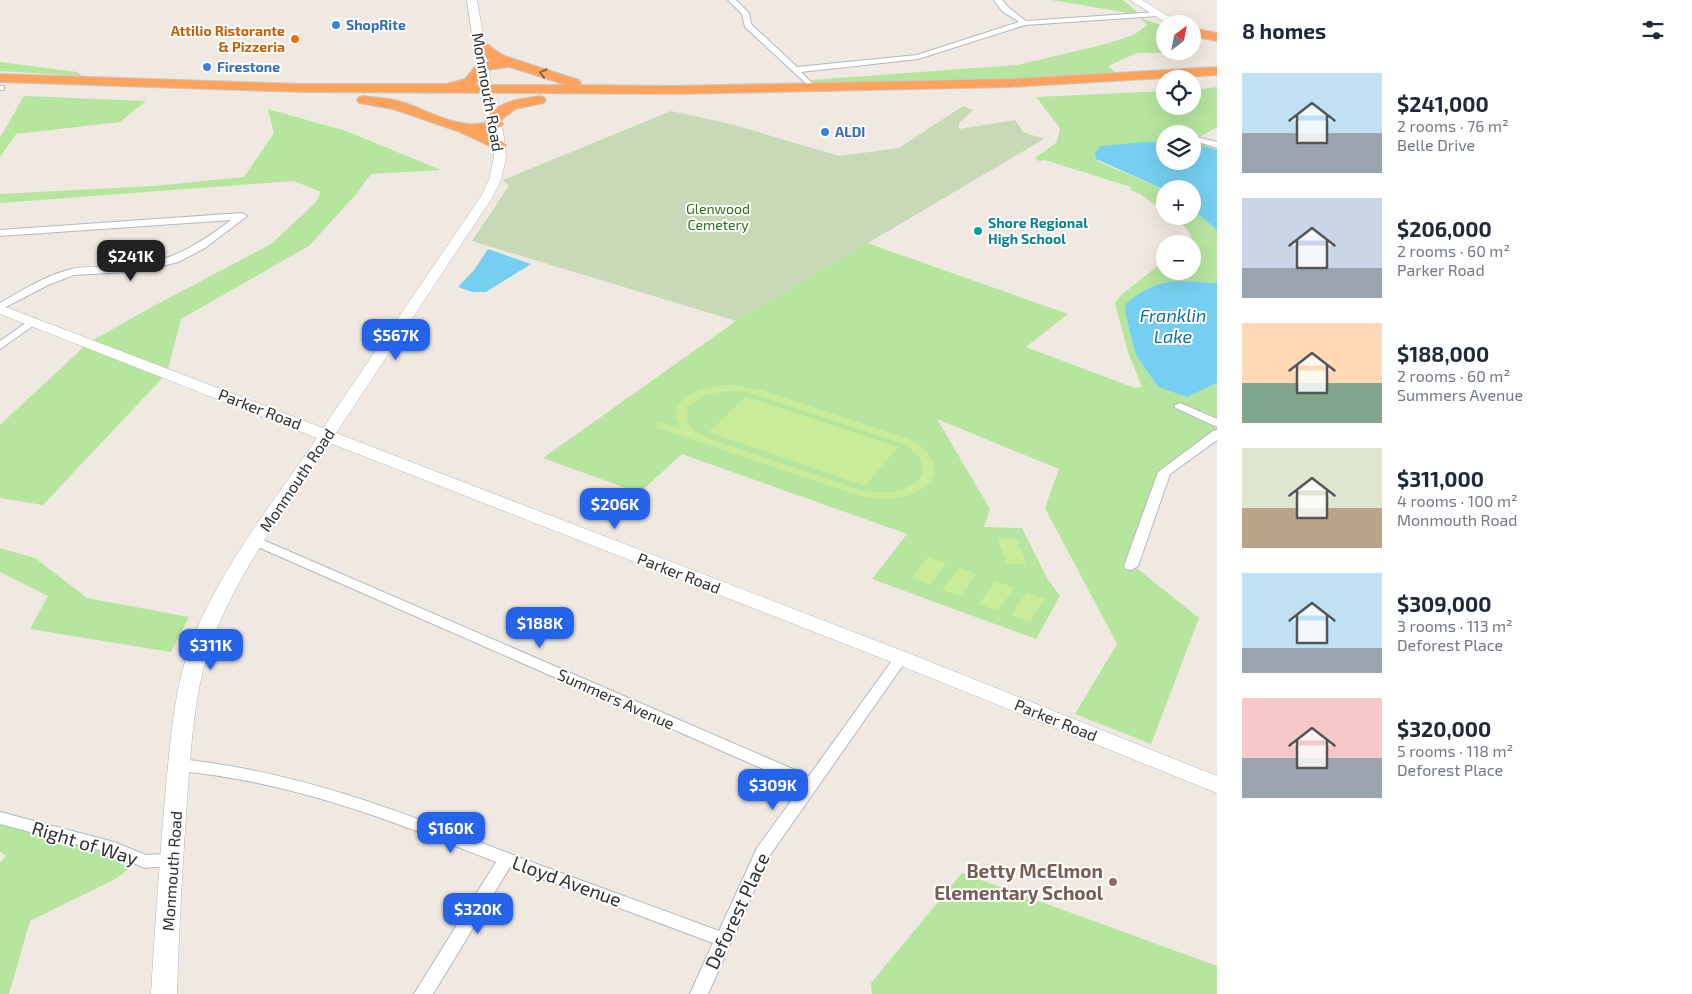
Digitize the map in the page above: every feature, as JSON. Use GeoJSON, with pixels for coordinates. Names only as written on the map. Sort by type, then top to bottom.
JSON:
{"type":"FeatureCollection","features":[{"type":"Feature","properties":{"kind":"highway"},"geometry":{"type":"LineString","coordinates":[[1201,34],[1217,37]]}},
{"type":"Feature","properties":{"kind":"highway"},"geometry":{"type":"LineString","coordinates":[[480,45],[490,55],[509,63],[575,83],[624,89]]}},
{"type":"Feature","properties":{"kind":"highway"},"geometry":{"type":"LineString","coordinates":[[440,89],[470,82],[483,66],[509,63]]}},
{"type":"Feature","properties":{"kind":"highway"},"geometry":{"type":"LineString","coordinates":[[0,85],[198,96],[358,99],[624,89],[813,88],[1020,82],[1217,71]]}},
{"type":"Feature","properties":{"kind":"highway"},"geometry":{"type":"LineString","coordinates":[[1201,82],[1217,81]]}},
{"type":"Feature","properties":{"kind":"highway"},"geometry":{"type":"LineString","coordinates":[[0,85],[440,89],[541,100],[852,98],[1044,92],[1156,86]]}},
{"type":"Feature","properties":{"kind":"highway"},"geometry":{"type":"LineString","coordinates":[[358,99],[396,105],[415,118],[465,129],[498,145]]}},
{"type":"Feature","properties":{"kind":"highway"},"geometry":{"type":"LineString","coordinates":[[465,129],[480,128],[494,122],[510,105],[541,100]]}},
{"type":"Feature","properties":{"kind":"main road","name":"Monmouth Road"},"geometry":{"type":"LineString","coordinates":[[164,994],[171,860],[188,691],[195,660],[224,593],[256,541],[486,198],[499,167],[498,145],[487,94],[472,0]]}},
{"type":"Feature","properties":{"kind":"main road"},"geometry":{"type":"LineString","coordinates":[[1136,0],[1157,14]]}},
{"type":"Feature","properties":{"kind":"main road"},"geometry":{"type":"LineString","coordinates":[[1201,35],[1217,42]]}},
{"type":"Feature","properties":{"kind":"main road","name":"Parker Road"},"geometry":{"type":"LineString","coordinates":[[0,308],[901,658],[1217,785]]}},
{"type":"Feature","properties":{"kind":"street"},"geometry":{"type":"LineString","coordinates":[[732,0],[745,12],[748,25],[813,88]]}},
{"type":"Feature","properties":{"kind":"street"},"geometry":{"type":"LineString","coordinates":[[998,0],[1024,23]]}},
{"type":"Feature","properties":{"kind":"street"},"geometry":{"type":"LineString","coordinates":[[795,70],[918,57],[1024,23],[1157,14]]}},
{"type":"Feature","properties":{"kind":"street"},"geometry":{"type":"LineString","coordinates":[[1201,140],[1217,145]]}},
{"type":"Feature","properties":{"kind":"street"},"geometry":{"type":"LineString","coordinates":[[0,233],[242,216],[201,247],[172,262],[133,270],[91,269],[71,272],[0,308]]}},
{"type":"Feature","properties":{"kind":"street"},"geometry":{"type":"LineString","coordinates":[[0,346],[33,321]]}},
{"type":"Feature","properties":{"kind":"street"},"geometry":{"type":"LineString","coordinates":[[1180,406],[1217,422]]}},
{"type":"Feature","properties":{"kind":"street"},"geometry":{"type":"LineString","coordinates":[[1132,566],[1164,472],[1217,434]]}},
{"type":"Feature","properties":{"kind":"street","name":"Summers Avenue"},"geometry":{"type":"LineString","coordinates":[[256,541],[812,784]]}},
{"type":"Feature","properties":{"kind":"street","name":"Deforest Place"},"geometry":{"type":"LineString","coordinates":[[699,994],[722,939],[763,852],[901,658]]}},
{"type":"Feature","properties":{"kind":"street","name":"Lloyd Avenue"},"geometry":{"type":"LineString","coordinates":[[180,765],[229,769],[327,795],[385,813],[722,939]]}},
{"type":"Feature","properties":{"kind":"street","name":"Right of Way"},"geometry":{"type":"LineString","coordinates":[[0,818],[114,848],[145,862],[171,860]]}},
{"type":"Feature","properties":{"kind":"street"},"geometry":{"type":"LineString","coordinates":[[423,994],[506,859]]}},
{"type":"Feature","properties":{"kind":"green space"},"geometry":{"type":"Polygon","coordinates":[[[1051,0],[1123,0],[1141,15],[1051,0]]]}},
{"type":"Feature","properties":{"kind":"green space"},"geometry":{"type":"Polygon","coordinates":[[[1140,18],[1156,23],[1156,53],[1137,53],[1108,66],[1115,72],[1040,78],[965,80],[815,83],[811,80],[1017,65],[1106,44],[1134,35],[1147,25],[1140,18]]]}},
{"type":"Feature","properties":{"kind":"green space"},"geometry":{"type":"Polygon","coordinates":[[[0,62],[77,72],[82,76],[0,71],[0,62]]]}},
{"type":"Feature","properties":{"kind":"green space"},"geometry":{"type":"Polygon","coordinates":[[[1217,87],[1217,127],[1201,136],[1201,125],[1156,125],[1156,143],[1101,146],[1097,161],[1156,186],[1156,206],[1140,194],[1130,190],[1131,187],[1045,160],[1039,161],[1035,158],[1057,142],[1060,128],[1036,97],[1156,91],[1156,115],[1201,115],[1201,89],[1217,87]]]}},
{"type":"Feature","properties":{"kind":"green space"},"geometry":{"type":"Polygon","coordinates":[[[24,96],[146,101],[120,122],[16,134],[0,157],[0,138],[24,96]]]}},
{"type":"Feature","properties":{"kind":"green space","name":"Glenwood Cemetery"},"geometry":{"type":"Polygon","coordinates":[[[963,106],[973,110],[959,123],[959,129],[1015,120],[1023,132],[1044,139],[736,321],[472,241],[509,186],[503,180],[671,111],[731,124],[839,156],[899,148],[963,106]]]}},
{"type":"Feature","properties":{"kind":"green space"},"geometry":{"type":"Polygon","coordinates":[[[268,109],[346,131],[441,170],[371,174],[357,193],[309,246],[181,319],[167,373],[43,505],[0,498],[0,425],[88,343],[271,244],[315,203],[321,192],[294,181],[0,203],[0,194],[153,186],[244,177],[274,133],[268,109]]]}},
{"type":"Feature","properties":{"kind":"green space"},"geometry":{"type":"Polygon","coordinates":[[[1201,142],[1217,147],[1217,150],[1201,145],[1201,142]]]}},
{"type":"Feature","properties":{"kind":"green space"},"geometry":{"type":"Polygon","coordinates":[[[1201,217],[1217,230],[1217,283],[1175,281],[1155,286],[1136,296],[1127,314],[1136,355],[1158,387],[1187,397],[1217,383],[1217,436],[1171,469],[1134,566],[1199,618],[1151,744],[1075,714],[1117,644],[1045,508],[1059,469],[937,419],[990,509],[984,527],[1022,528],[1047,578],[1060,596],[1036,639],[872,579],[907,534],[682,454],[639,493],[543,458],[736,321],[867,243],[1068,314],[1026,347],[1135,388],[1142,387],[1128,352],[1115,303],[1120,296],[1156,267],[1156,280],[1201,280],[1201,235],[1190,235],[1182,225],[1201,225],[1201,217]]]}},
{"type":"Feature","properties":{"kind":"green space"},"geometry":{"type":"Polygon","coordinates":[[[731,385],[758,389],[911,440],[930,456],[934,464],[934,473],[931,480],[915,493],[902,497],[882,499],[863,497],[655,427],[660,422],[680,429],[675,415],[683,400],[689,395],[705,388],[731,385]],[[725,391],[704,395],[688,407],[686,420],[692,429],[710,439],[860,490],[888,492],[900,490],[917,481],[921,475],[923,468],[921,460],[904,444],[742,391],[725,391]]]}},
{"type":"Feature","properties":{"kind":"green space"},"geometry":{"type":"Polygon","coordinates":[[[746,397],[898,447],[865,486],[709,432],[746,397]]]}},
{"type":"Feature","properties":{"kind":"green space"},"geometry":{"type":"Polygon","coordinates":[[[998,539],[1017,539],[1026,564],[1007,564],[998,539]]]}},
{"type":"Feature","properties":{"kind":"green space"},"geometry":{"type":"Polygon","coordinates":[[[0,548],[35,558],[87,598],[189,617],[171,652],[30,629],[48,596],[0,572],[0,548]]]}},
{"type":"Feature","properties":{"kind":"green space"},"geometry":{"type":"Polygon","coordinates":[[[928,557],[946,563],[930,585],[912,578],[928,557]]]}},
{"type":"Feature","properties":{"kind":"green space"},"geometry":{"type":"Polygon","coordinates":[[[959,568],[977,574],[960,596],[942,590],[959,568]]]}},
{"type":"Feature","properties":{"kind":"green space"},"geometry":{"type":"Polygon","coordinates":[[[995,581],[1014,588],[998,611],[979,604],[995,581]]]}},
{"type":"Feature","properties":{"kind":"green space"},"geometry":{"type":"Polygon","coordinates":[[[1027,592],[1045,599],[1030,622],[1011,615],[1027,592]]]}},
{"type":"Feature","properties":{"kind":"green space"},"geometry":{"type":"Polygon","coordinates":[[[0,820],[139,861],[117,878],[30,921],[9,994],[0,994],[0,862],[6,856],[0,851],[0,820]]]}},
{"type":"Feature","properties":{"kind":"green space"},"geometry":{"type":"Polygon","coordinates":[[[962,873],[1217,966],[1217,994],[872,994],[871,983],[962,873]]]}},
{"type":"Feature","properties":{"kind":"water"},"geometry":{"type":"Polygon","coordinates":[[[1156,142],[1156,170],[1201,170],[1201,145],[1217,150],[1217,230],[1201,217],[1201,180],[1156,180],[1156,186],[1096,159],[1095,153],[1101,146],[1156,142]]]}},
{"type":"Feature","properties":{"kind":"water"},"geometry":{"type":"Polygon","coordinates":[[[488,249],[531,264],[486,292],[472,292],[458,287],[474,270],[488,249]]]}},
{"type":"Feature","properties":{"kind":"water","name":"Franklin Lake"},"geometry":{"type":"Polygon","coordinates":[[[1178,281],[1217,283],[1217,383],[1187,397],[1158,387],[1136,355],[1125,305],[1136,295],[1149,288],[1178,281]]]}},
{"type":"Feature","properties":{"kind":"place","name":"ShopRite"},"geometry":{"type":"Point","coordinates":[336,25]}},
{"type":"Feature","properties":{"kind":"place","name":"Attilio Ristorante & Pizzeria"},"geometry":{"type":"Point","coordinates":[295,39]}},
{"type":"Feature","properties":{"kind":"place","name":"Firestone"},"geometry":{"type":"Point","coordinates":[207,67]}},
{"type":"Feature","properties":{"kind":"place","name":"ALDI"},"geometry":{"type":"Point","coordinates":[825,132]}},
{"type":"Feature","properties":{"kind":"place","name":"Shore Regional High School"},"geometry":{"type":"Point","coordinates":[978,231]}},
{"type":"Feature","properties":{"kind":"place","name":"Betty McElmon Elementary School"},"geometry":{"type":"Point","coordinates":[1113,882]}}]}
